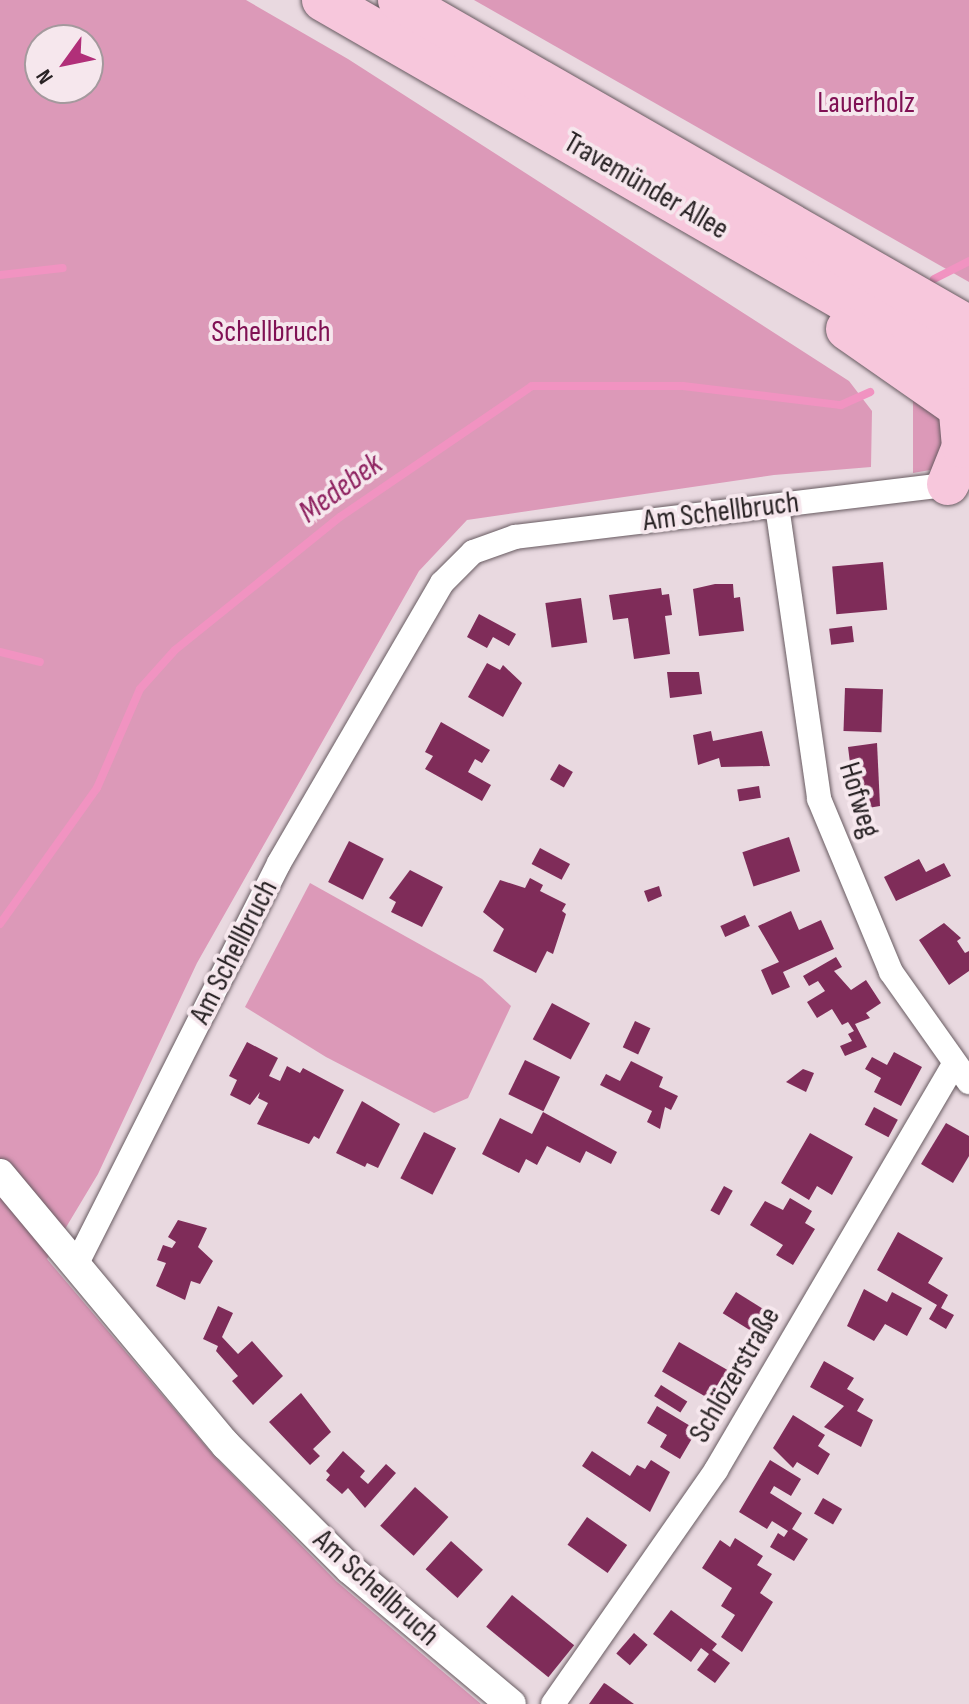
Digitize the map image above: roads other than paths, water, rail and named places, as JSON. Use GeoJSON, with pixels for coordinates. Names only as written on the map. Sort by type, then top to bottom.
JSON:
{"type":"FeatureCollection","features":[{"type":"Feature","properties":{"kind":"highway","name":"Travemünder Allee"},"geometry":{"type":"LineString","coordinates":[[323,0],[672,201],[966,399]]}},
{"type":"Feature","properties":{"kind":"highway","name":"Travemünder Allee"},"geometry":{"type":"LineString","coordinates":[[399,0],[969,327]]}},
{"type":"Feature","properties":{"kind":"highway"},"geometry":{"type":"LineString","coordinates":[[958,482],[966,399]]}},
{"type":"Feature","properties":{"kind":"street","name":"Am Schellbruch"},"geometry":{"type":"LineString","coordinates":[[511,1704],[350,1569],[226,1445],[76,1265],[279,863],[442,583],[473,552],[515,537],[958,482]]}},
{"type":"Feature","properties":{"kind":"street","name":"Hofweg"},"geometry":{"type":"LineString","coordinates":[[777,506],[819,799],[891,972],[961,1074]]}},
{"type":"Feature","properties":{"kind":"street","name":"Schlözerstraße"},"geometry":{"type":"LineString","coordinates":[[553,1704],[716,1470],[961,1074]]}},
{"type":"Feature","properties":{"kind":"street"},"geometry":{"type":"LineString","coordinates":[[0,1174],[76,1265]]}},
{"type":"Feature","properties":{"kind":"waterway","name":"Medebek"},"geometry":{"type":"LineString","coordinates":[[934,279],[969,261]]}},
{"type":"Feature","properties":{"kind":"waterway"},"geometry":{"type":"LineString","coordinates":[[0,275],[63,268]]}},
{"type":"Feature","properties":{"kind":"waterway","name":"Medebek"},"geometry":{"type":"LineString","coordinates":[[0,924],[97,788],[140,689],[175,650],[340,517],[532,386],[683,386],[841,405],[870,392]]}},
{"type":"Feature","properties":{"kind":"waterway"},"geometry":{"type":"LineString","coordinates":[[0,652],[40,662]]}},
{"type":"Feature","properties":{"kind":"park label","name":"Lauerholz"},"geometry":{"type":"Point","coordinates":[866,103]}},
{"type":"Feature","properties":{"kind":"park label","name":"Schellbruch"},"geometry":{"type":"Point","coordinates":[271,332]}}]}
